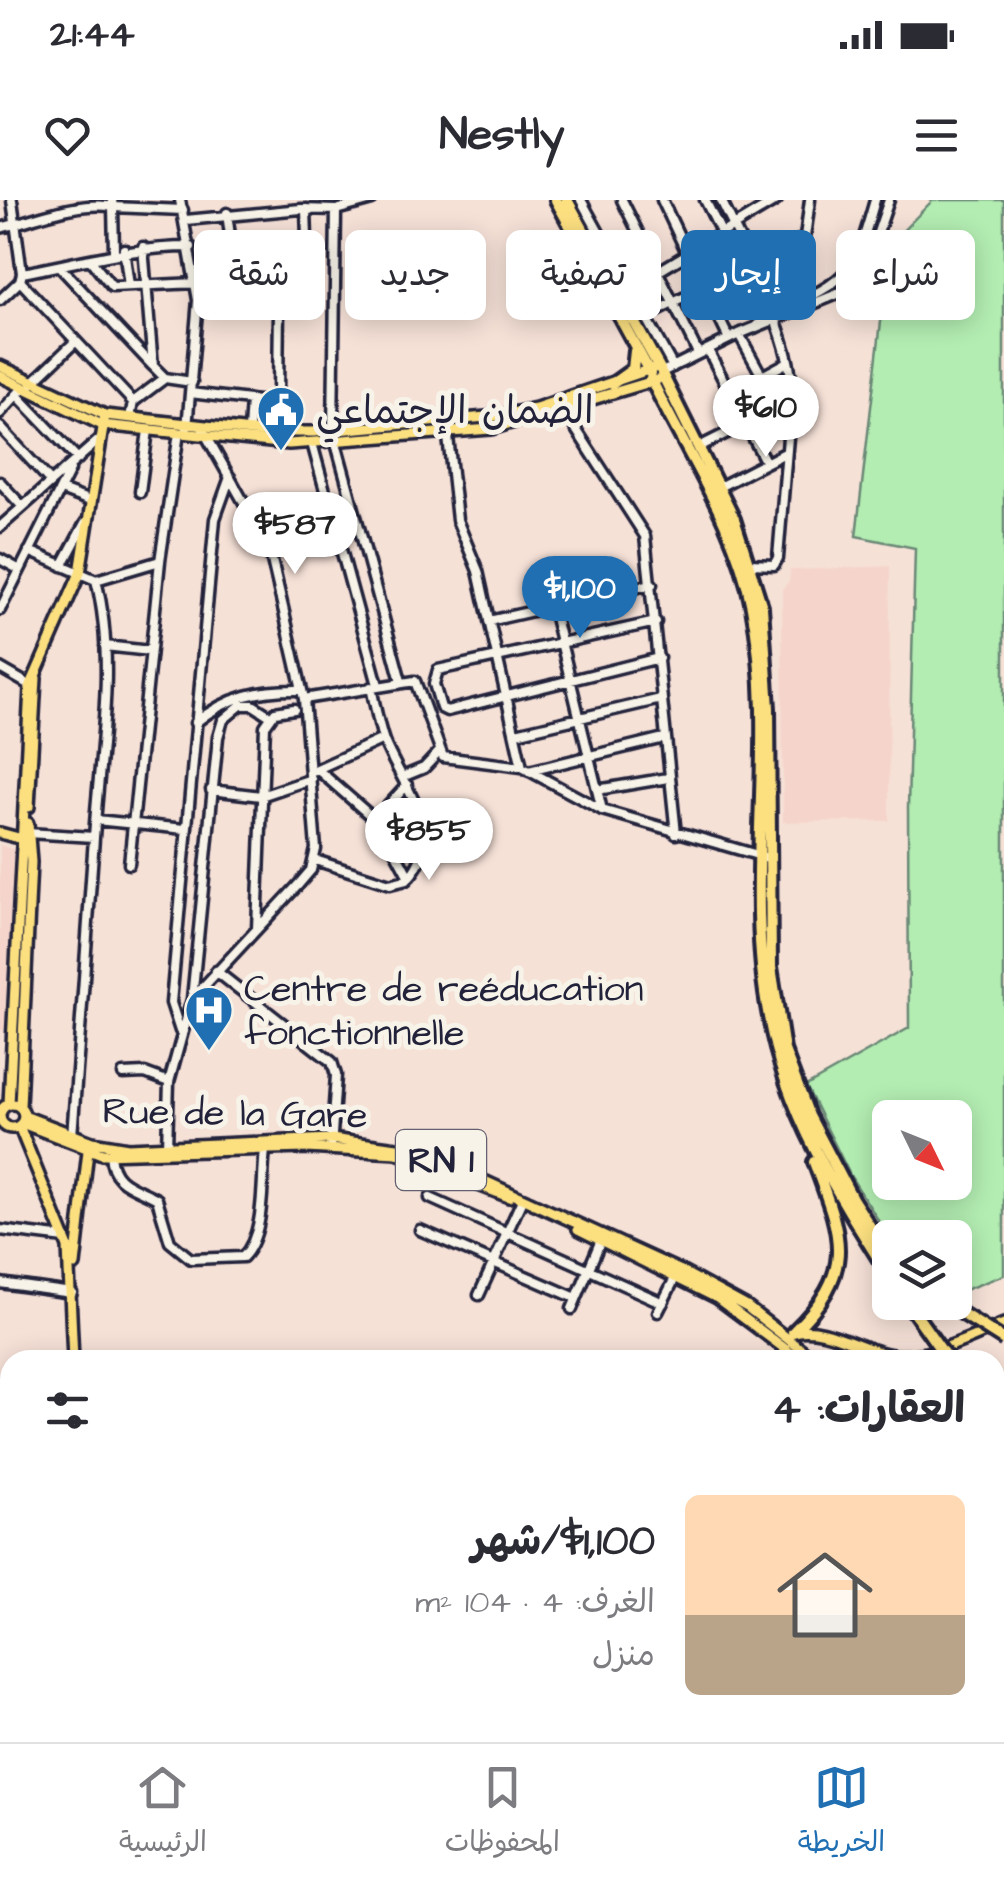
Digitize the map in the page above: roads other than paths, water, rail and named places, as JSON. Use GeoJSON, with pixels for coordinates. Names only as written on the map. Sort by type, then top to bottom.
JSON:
{"type":"FeatureCollection","features":[{"type":"Feature","properties":{"kind":"highway"},"geometry":{"type":"LineString","coordinates":[[556,200],[632,340],[657,373],[726,523],[753,609],[760,700],[768,1016],[790,1095],[840,1234],[832,1275],[806,1320],[788,1338]]}},
{"type":"Feature","properties":{"kind":"highway"},"geometry":{"type":"LineString","coordinates":[[567,200],[699,447],[750,564],[762,606],[767,669],[764,858],[770,967],[784,1050],[809,1116],[872,1231]]}},
{"type":"Feature","properties":{"kind":"highway"},"geometry":{"type":"LineString","coordinates":[[612,384],[633,369],[632,340]]}},
{"type":"Feature","properties":{"kind":"highway"},"geometry":{"type":"LineString","coordinates":[[790,1095],[822,1166],[872,1248]]}},
{"type":"Feature","properties":{"kind":"highway"},"geometry":{"type":"LineString","coordinates":[[919,1320],[941,1350]]}},
{"type":"Feature","properties":{"kind":"highway"},"geometry":{"type":"LineString","coordinates":[[972,1320],[1004,1340]]}},
{"type":"Feature","properties":{"kind":"main road"},"geometry":{"type":"LineString","coordinates":[[0,366],[24,389]]}},
{"type":"Feature","properties":{"kind":"main road"},"geometry":{"type":"LineString","coordinates":[[560,405],[612,384],[657,373]]}},
{"type":"Feature","properties":{"kind":"main road"},"geometry":{"type":"LineString","coordinates":[[203,430],[312,442],[432,429],[490,429],[657,373]]}},
{"type":"Feature","properties":{"kind":"main road"},"geometry":{"type":"LineString","coordinates":[[0,376],[103,420],[148,430],[249,430],[334,437]]}},
{"type":"Feature","properties":{"kind":"main road"},"geometry":{"type":"LineString","coordinates":[[103,420],[130,418],[185,430]]}},
{"type":"Feature","properties":{"kind":"main road"},"geometry":{"type":"LineString","coordinates":[[73,1350],[72,1292],[65,1238],[10,1115],[34,688],[80,572],[103,420]]}},
{"type":"Feature","properties":{"kind":"main road"},"geometry":{"type":"LineString","coordinates":[[0,833],[26,837]]}},
{"type":"Feature","properties":{"kind":"main road","name":"Rue de la Gare"},"geometry":{"type":"LineString","coordinates":[[10,1115],[108,1146],[168,1151],[265,1150],[331,1144],[416,1158],[521,1202],[676,1276],[788,1338],[795,1350]]}},
{"type":"Feature","properties":{"kind":"main road","name":"Rue de la Gare"},"geometry":{"type":"LineString","coordinates":[[10,1115],[88,1151],[110,1154],[331,1144],[396,1145],[440,1159],[679,1270],[747,1307],[802,1350]]}},
{"type":"Feature","properties":{"kind":"main road"},"geometry":{"type":"LineString","coordinates":[[72,1292],[88,1151]]}},
{"type":"Feature","properties":{"kind":"main road"},"geometry":{"type":"LineString","coordinates":[[934,1350],[1004,1324]]}},
{"type":"Feature","properties":{"kind":"main road"},"geometry":{"type":"LineString","coordinates":[[788,1338],[818,1332],[879,1350]]}},
{"type":"Feature","properties":{"kind":"street"},"geometry":{"type":"LineString","coordinates":[[12,200],[21,277],[75,342],[133,402]]}},
{"type":"Feature","properties":{"kind":"street"},"geometry":{"type":"LineString","coordinates":[[180,200],[194,266]]}},
{"type":"Feature","properties":{"kind":"street"},"geometry":{"type":"LineString","coordinates":[[210,200],[212,215]]}},
{"type":"Feature","properties":{"kind":"street"},"geometry":{"type":"LineString","coordinates":[[0,228],[97,203],[212,215],[303,206],[336,210],[372,200]]}},
{"type":"Feature","properties":{"kind":"street"},"geometry":{"type":"LineString","coordinates":[[622,200],[637,230]]}},
{"type":"Feature","properties":{"kind":"street"},"geometry":{"type":"LineString","coordinates":[[662,200],[681,239]]}},
{"type":"Feature","properties":{"kind":"street"},"geometry":{"type":"LineString","coordinates":[[705,200],[719,230]]}},
{"type":"Feature","properties":{"kind":"street"},"geometry":{"type":"LineString","coordinates":[[721,200],[735,230]]}},
{"type":"Feature","properties":{"kind":"street"},"geometry":{"type":"LineString","coordinates":[[725,230],[777,200]]}},
{"type":"Feature","properties":{"kind":"street"},"geometry":{"type":"LineString","coordinates":[[808,230],[810,200]]}},
{"type":"Feature","properties":{"kind":"street"},"geometry":{"type":"LineString","coordinates":[[816,296],[835,286],[844,276],[864,238],[876,200]]}},
{"type":"Feature","properties":{"kind":"street"},"geometry":{"type":"LineString","coordinates":[[816,299],[850,285],[872,247],[888,200]]}},
{"type":"Feature","properties":{"kind":"street"},"geometry":{"type":"LineString","coordinates":[[584,201],[599,230]]}},
{"type":"Feature","properties":{"kind":"street"},"geometry":{"type":"LineString","coordinates":[[112,204],[119,250],[130,286]]}},
{"type":"Feature","properties":{"kind":"street"},"geometry":{"type":"LineString","coordinates":[[336,210],[334,437],[402,681]]}},
{"type":"Feature","properties":{"kind":"street"},"geometry":{"type":"LineString","coordinates":[[227,214],[229,230]]}},
{"type":"Feature","properties":{"kind":"street"},"geometry":{"type":"LineString","coordinates":[[143,247],[153,366]]}},
{"type":"Feature","properties":{"kind":"street"},"geometry":{"type":"LineString","coordinates":[[0,300],[21,277],[59,266],[92,262],[119,250],[191,247]]}},
{"type":"Feature","properties":{"kind":"street"},"geometry":{"type":"LineString","coordinates":[[92,262],[109,286],[194,286]]}},
{"type":"Feature","properties":{"kind":"street"},"geometry":{"type":"LineString","coordinates":[[59,266],[165,378],[192,382]]}},
{"type":"Feature","properties":{"kind":"street"},"geometry":{"type":"LineString","coordinates":[[661,280],[731,393],[765,461]]}},
{"type":"Feature","properties":{"kind":"street"},"geometry":{"type":"LineString","coordinates":[[661,309],[681,298]]}},
{"type":"Feature","properties":{"kind":"street"},"geometry":{"type":"LineString","coordinates":[[129,864],[160,561],[185,430],[197,320]]}},
{"type":"Feature","properties":{"kind":"street"},"geometry":{"type":"LineString","coordinates":[[190,393],[251,400],[277,398],[280,320]]}},
{"type":"Feature","properties":{"kind":"street"},"geometry":{"type":"LineString","coordinates":[[646,320],[657,373],[768,320]]}},
{"type":"Feature","properties":{"kind":"street"},"geometry":{"type":"LineString","coordinates":[[720,320],[729,339]]}},
{"type":"Feature","properties":{"kind":"street"},"geometry":{"type":"LineString","coordinates":[[750,564],[774,565],[778,558],[793,379],[771,320]]}},
{"type":"Feature","properties":{"kind":"street"},"geometry":{"type":"LineString","coordinates":[[739,334],[762,376]]}},
{"type":"Feature","properties":{"kind":"street"},"geometry":{"type":"LineString","coordinates":[[0,413],[75,342]]}},
{"type":"Feature","properties":{"kind":"street"},"geometry":{"type":"LineString","coordinates":[[731,393],[788,362]]}},
{"type":"Feature","properties":{"kind":"street"},"geometry":{"type":"LineString","coordinates":[[130,418],[133,402],[165,378]]}},
{"type":"Feature","properties":{"kind":"street"},"geometry":{"type":"LineString","coordinates":[[24,389],[78,459]]}},
{"type":"Feature","properties":{"kind":"street"},"geometry":{"type":"LineString","coordinates":[[249,430],[251,400]]}},
{"type":"Feature","properties":{"kind":"street"},"geometry":{"type":"LineString","coordinates":[[699,447],[791,402]]}},
{"type":"Feature","properties":{"kind":"street"},"geometry":{"type":"LineString","coordinates":[[560,405],[645,536],[676,834]]}},
{"type":"Feature","properties":{"kind":"street"},"geometry":{"type":"LineString","coordinates":[[0,427],[50,482]]}},
{"type":"Feature","properties":{"kind":"street"},"geometry":{"type":"LineString","coordinates":[[448,428],[456,520],[475,558],[525,769],[602,810],[764,858]]}},
{"type":"Feature","properties":{"kind":"street"},"geometry":{"type":"LineString","coordinates":[[140,492],[148,430]]}},
{"type":"Feature","properties":{"kind":"street"},"geometry":{"type":"LineString","coordinates":[[192,999],[316,860],[313,773],[303,694],[269,548],[203,430]]}},
{"type":"Feature","properties":{"kind":"street"},"geometry":{"type":"LineString","coordinates":[[0,610],[70,470],[100,440]]}},
{"type":"Feature","properties":{"kind":"street"},"geometry":{"type":"LineString","coordinates":[[312,442],[339,533],[375,686],[383,739],[405,781],[423,834],[410,877]]}},
{"type":"Feature","properties":{"kind":"street"},"geometry":{"type":"LineString","coordinates":[[718,487],[785,452]]}},
{"type":"Feature","properties":{"kind":"street"},"geometry":{"type":"LineString","coordinates":[[0,527],[50,482],[70,470]]}},
{"type":"Feature","properties":{"kind":"street"},"geometry":{"type":"LineString","coordinates":[[180,1031],[171,1002],[185,829],[215,519],[230,477]]}},
{"type":"Feature","properties":{"kind":"street"},"geometry":{"type":"LineString","coordinates":[[0,482],[22,506]]}},
{"type":"Feature","properties":{"kind":"street"},"geometry":{"type":"LineString","coordinates":[[61,490],[90,501]]}},
{"type":"Feature","properties":{"kind":"street"},"geometry":{"type":"LineString","coordinates":[[62,566],[88,519]]}},
{"type":"Feature","properties":{"kind":"street"},"geometry":{"type":"LineString","coordinates":[[269,548],[360,529]]}},
{"type":"Feature","properties":{"kind":"street"},"geometry":{"type":"LineString","coordinates":[[29,551],[96,580],[160,561]]}},
{"type":"Feature","properties":{"kind":"street"},"geometry":{"type":"LineString","coordinates":[[0,560],[20,570]]}},
{"type":"Feature","properties":{"kind":"street"},"geometry":{"type":"LineString","coordinates":[[72,1136],[89,951],[105,646],[96,580]]}},
{"type":"Feature","properties":{"kind":"street"},"geometry":{"type":"LineString","coordinates":[[490,621],[652,584]]}},
{"type":"Feature","properties":{"kind":"street"},"geometry":{"type":"LineString","coordinates":[[552,609],[602,810]]}},
{"type":"Feature","properties":{"kind":"street"},"geometry":{"type":"LineString","coordinates":[[656,622],[438,670],[434,684],[444,710],[659,658]]}},
{"type":"Feature","properties":{"kind":"street"},"geometry":{"type":"LineString","coordinates":[[105,646],[150,650]]}},
{"type":"Feature","properties":{"kind":"street"},"geometry":{"type":"LineString","coordinates":[[0,668],[34,688]]}},
{"type":"Feature","properties":{"kind":"street"},"geometry":{"type":"LineString","coordinates":[[196,723],[229,700],[268,690],[303,694],[414,681],[420,687],[439,752],[447,759],[525,769],[664,738]]}},
{"type":"Feature","properties":{"kind":"street"},"geometry":{"type":"LineString","coordinates":[[516,733],[661,699]]}},
{"type":"Feature","properties":{"kind":"street"},"geometry":{"type":"LineString","coordinates":[[168,1151],[169,1082],[180,1031],[192,999],[211,790],[223,720],[240,705],[252,705],[270,716]]}},
{"type":"Feature","properties":{"kind":"street"},"geometry":{"type":"LineString","coordinates":[[256,929],[264,726],[270,716],[294,709]]}},
{"type":"Feature","properties":{"kind":"street"},"geometry":{"type":"LineString","coordinates":[[211,790],[261,796],[383,739]]}},
{"type":"Feature","properties":{"kind":"street"},"geometry":{"type":"LineString","coordinates":[[376,819],[405,781],[439,752]]}},
{"type":"Feature","properties":{"kind":"street"},"geometry":{"type":"LineString","coordinates":[[313,773],[376,819],[410,877]]}},
{"type":"Feature","properties":{"kind":"street"},"geometry":{"type":"LineString","coordinates":[[597,790],[668,778]]}},
{"type":"Feature","properties":{"kind":"street"},"geometry":{"type":"LineString","coordinates":[[96,820],[185,829]]}},
{"type":"Feature","properties":{"kind":"street"},"geometry":{"type":"LineString","coordinates":[[26,837],[94,837]]}},
{"type":"Feature","properties":{"kind":"street"},"geometry":{"type":"LineString","coordinates":[[316,860],[390,884],[410,877]]}},
{"type":"Feature","properties":{"kind":"street"},"geometry":{"type":"LineString","coordinates":[[194,964],[332,1062],[336,1075],[331,1144]]}},
{"type":"Feature","properties":{"kind":"street"},"geometry":{"type":"LineString","coordinates":[[123,1074],[145,1073],[169,1082]]}},
{"type":"Feature","properties":{"kind":"street"},"geometry":{"type":"LineString","coordinates":[[110,1154],[111,1168],[125,1185],[161,1204],[174,1248],[183,1256],[206,1258],[242,1257],[248,1252],[256,1230],[265,1150]]}},
{"type":"Feature","properties":{"kind":"street"},"geometry":{"type":"LineString","coordinates":[[430,1198],[589,1269],[661,1308],[676,1276]]}},
{"type":"Feature","properties":{"kind":"street"},"geometry":{"type":"LineString","coordinates":[[479,1294],[521,1202]]}},
{"type":"Feature","properties":{"kind":"street"},"geometry":{"type":"LineString","coordinates":[[0,1230],[65,1238]]}},
{"type":"Feature","properties":{"kind":"street"},"geometry":{"type":"LineString","coordinates":[[420,1230],[576,1298]]}},
{"type":"Feature","properties":{"kind":"street"},"geometry":{"type":"LineString","coordinates":[[572,1308],[601,1240]]}},
{"type":"Feature","properties":{"kind":"street"},"geometry":{"type":"LineString","coordinates":[[0,1283],[72,1292]]}},
{"type":"Feature","properties":{"kind":"place","name":"الضمان الإجتماعي"},"geometry":{"type":"Point","coordinates":[281,452]}},
{"type":"Feature","properties":{"kind":"place","name":"Centre de reéducation fonctionnelle"},"geometry":{"type":"Point","coordinates":[209,1052]}}]}
